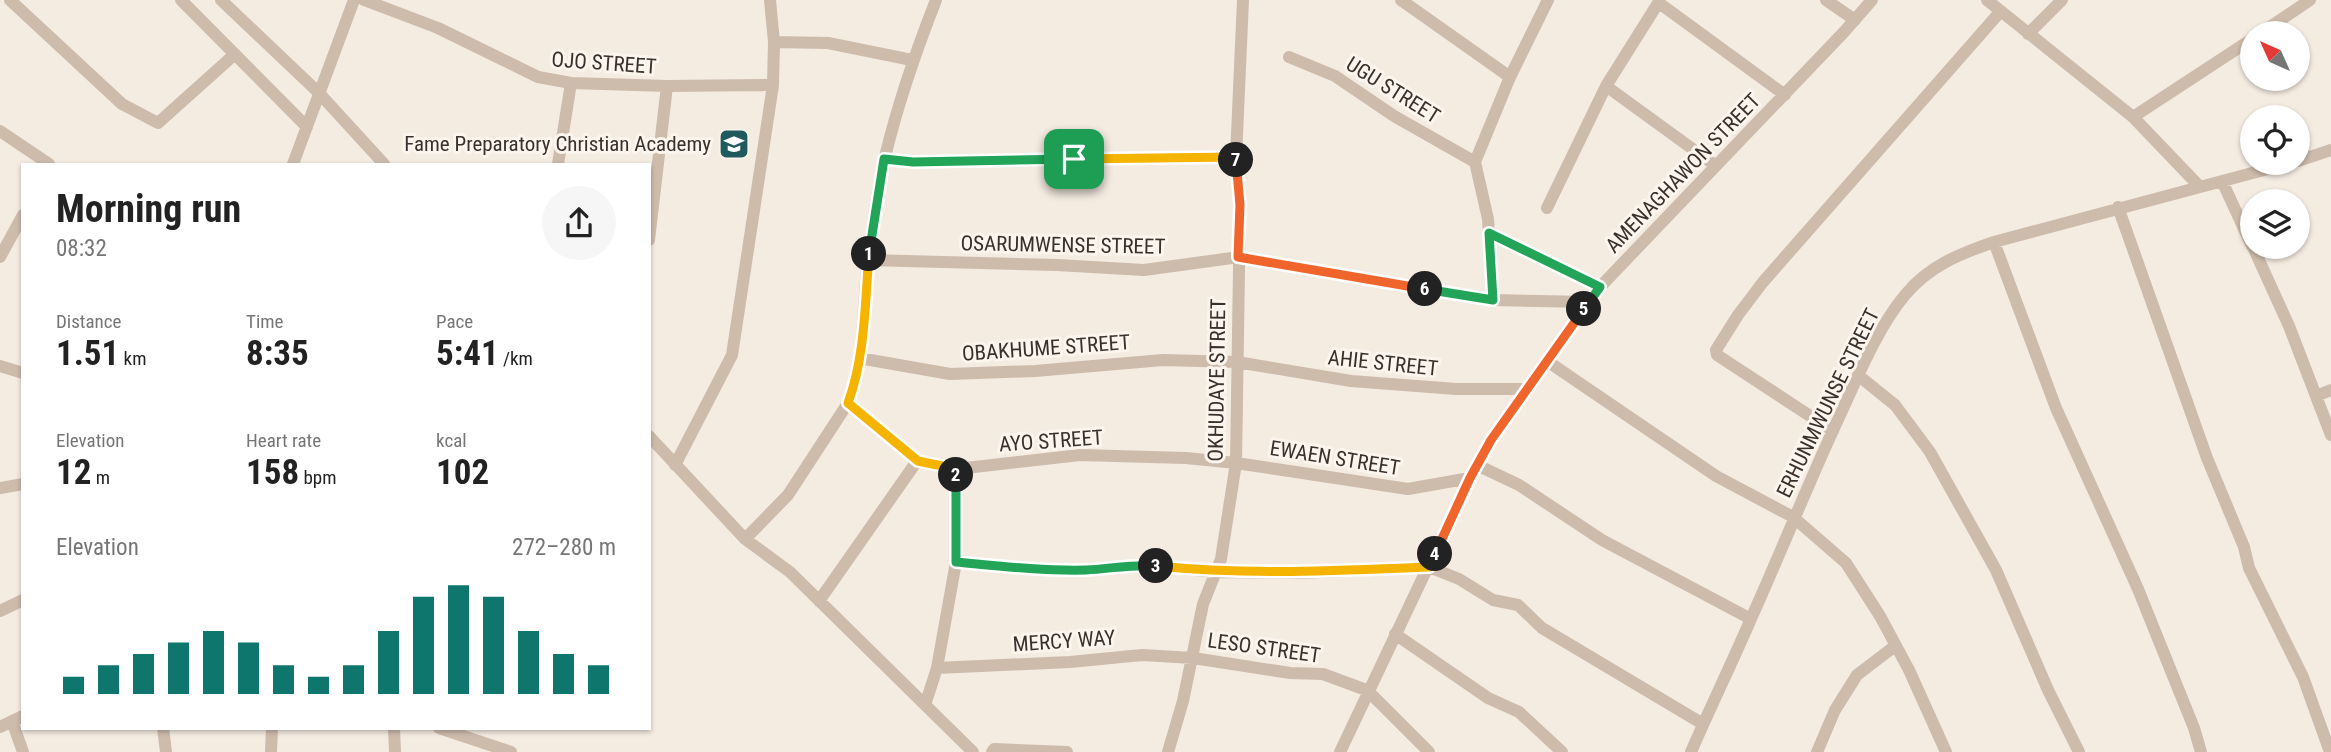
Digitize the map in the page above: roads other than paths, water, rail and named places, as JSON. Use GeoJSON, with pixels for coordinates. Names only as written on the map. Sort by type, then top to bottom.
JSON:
{"type":"FeatureCollection","features":[{"type":"Feature","properties":{"kind":"street"},"geometry":{"type":"LineString","coordinates":[[10,0],[122,104],[158,123],[235,54]]}},
{"type":"Feature","properties":{"kind":"street"},"geometry":{"type":"LineString","coordinates":[[181,0],[307,127]]}},
{"type":"Feature","properties":{"kind":"street"},"geometry":{"type":"LineString","coordinates":[[220,0],[319,93],[383,163]]}},
{"type":"Feature","properties":{"kind":"street"},"geometry":{"type":"LineString","coordinates":[[293,163],[354,0]]}},
{"type":"Feature","properties":{"kind":"street","name":"OJO STREET"},"geometry":{"type":"LineString","coordinates":[[364,0],[438,28],[537,77],[571,83],[773,85]]}},
{"type":"Feature","properties":{"kind":"street"},"geometry":{"type":"LineString","coordinates":[[675,465],[732,355],[773,85],[774,42],[770,0]]}},
{"type":"Feature","properties":{"kind":"street"},"geometry":{"type":"LineString","coordinates":[[745,539],[788,495],[848,403],[854,387],[868,260],[884,159],[912,60],[936,0]]}},
{"type":"Feature","properties":{"kind":"street","name":"OKHUDAYE STREET"},"geometry":{"type":"LineString","coordinates":[[1168,752],[1194,658],[1203,604],[1221,559],[1236,463],[1240,205],[1236,157],[1244,0]]}},
{"type":"Feature","properties":{"kind":"street"},"geometry":{"type":"LineString","coordinates":[[1401,0],[1510,77]]}},
{"type":"Feature","properties":{"kind":"street"},"geometry":{"type":"LineString","coordinates":[[1493,300],[1488,219],[1475,162],[1510,77],[1548,0]]}},
{"type":"Feature","properties":{"kind":"street"},"geometry":{"type":"LineString","coordinates":[[1826,0],[1855,20]]}},
{"type":"Feature","properties":{"kind":"street","name":"AMENAGHAWON STREET"},"geometry":{"type":"LineString","coordinates":[[1340,752],[1470,478],[1526,389],[1600,287],[1785,95],[1872,0]]}},
{"type":"Feature","properties":{"kind":"street"},"geometry":{"type":"LineString","coordinates":[[1987,0],[2133,117],[2200,187]]}},
{"type":"Feature","properties":{"kind":"street"},"geometry":{"type":"LineString","coordinates":[[2028,34],[2062,0]]}},
{"type":"Feature","properties":{"kind":"street"},"geometry":{"type":"LineString","coordinates":[[2279,21],[2310,0]]}},
{"type":"Feature","properties":{"kind":"street"},"geometry":{"type":"LineString","coordinates":[[1547,208],[1606,86],[1660,1],[1785,95]]}},
{"type":"Feature","properties":{"kind":"street"},"geometry":{"type":"LineString","coordinates":[[1833,431],[1717,355],[1716,350],[1763,282],[2000,12]]}},
{"type":"Feature","properties":{"kind":"street"},"geometry":{"type":"LineString","coordinates":[[774,42],[828,43],[912,60]]}},
{"type":"Feature","properties":{"kind":"street"},"geometry":{"type":"LineString","coordinates":[[2133,117],[2240,47]]}},
{"type":"Feature","properties":{"kind":"street","name":"UGU STREET"},"geometry":{"type":"LineString","coordinates":[[1289,57],[1335,76],[1394,116],[1475,162]]}},
{"type":"Feature","properties":{"kind":"street"},"geometry":{"type":"LineString","coordinates":[[558,163],[571,83]]}},
{"type":"Feature","properties":{"kind":"street"},"geometry":{"type":"LineString","coordinates":[[651,223],[667,86]]}},
{"type":"Feature","properties":{"kind":"street"},"geometry":{"type":"LineString","coordinates":[[1606,86],[1716,166]]}},
{"type":"Feature","properties":{"kind":"street"},"geometry":{"type":"LineString","coordinates":[[0,131],[46,163]]}},
{"type":"Feature","properties":{"kind":"street"},"geometry":{"type":"LineString","coordinates":[[2310,156],[2331,150]]}},
{"type":"Feature","properties":{"kind":"street"},"geometry":{"type":"LineString","coordinates":[[884,159],[913,162],[1236,157]]}},
{"type":"Feature","properties":{"kind":"street","name":"ERHUNMWUNSE STREET"},"geometry":{"type":"LineString","coordinates":[[1691,752],[1833,431],[1883,328],[1904,296],[1929,270],[1956,254],[2118,207],[2245,175]]}},
{"type":"Feature","properties":{"kind":"street"},"geometry":{"type":"LineString","coordinates":[[2222,181],[2240,220]]}},
{"type":"Feature","properties":{"kind":"street"},"geometry":{"type":"LineString","coordinates":[[2118,207],[2207,458],[2244,547],[2249,568],[2303,677],[2330,752]]}},
{"type":"Feature","properties":{"kind":"street"},"geometry":{"type":"LineString","coordinates":[[0,257],[21,219]]}},
{"type":"Feature","properties":{"kind":"street"},"geometry":{"type":"LineString","coordinates":[[1489,233],[1600,287]]}},
{"type":"Feature","properties":{"kind":"street"},"geometry":{"type":"LineString","coordinates":[[1994,242],[2056,408],[2138,589],[2194,729],[2200,752]]}},
{"type":"Feature","properties":{"kind":"street","name":"OSARUMWENSE STREET"},"geometry":{"type":"LineString","coordinates":[[868,260],[1144,270],[1238,257],[1493,300],[1589,302]]}},
{"type":"Feature","properties":{"kind":"street"},"geometry":{"type":"LineString","coordinates":[[2258,259],[2289,326],[2331,435]]}},
{"type":"Feature","properties":{"kind":"street","name":"OBAKHUME STREET"},"geometry":{"type":"LineString","coordinates":[[859,358],[950,374],[1035,371],[1163,360],[1237,362]]}},
{"type":"Feature","properties":{"kind":"street"},"geometry":{"type":"LineString","coordinates":[[1547,361],[1716,476],[1794,517],[1846,564],[1880,616],[1909,670],[1946,752]]}},
{"type":"Feature","properties":{"kind":"street","name":"AHIE STREET"},"geometry":{"type":"LineString","coordinates":[[1237,362],[1351,381],[1456,389],[1526,389]]}},
{"type":"Feature","properties":{"kind":"street"},"geometry":{"type":"LineString","coordinates":[[0,366],[21,372]]}},
{"type":"Feature","properties":{"kind":"street"},"geometry":{"type":"LineString","coordinates":[[1859,376],[1895,405],[1930,452],[1996,570],[2048,690],[2079,752]]}},
{"type":"Feature","properties":{"kind":"street"},"geometry":{"type":"LineString","coordinates":[[2316,396],[2331,390]]}},
{"type":"Feature","properties":{"kind":"street","name":"AYO STREET"},"geometry":{"type":"LineString","coordinates":[[848,403],[918,461],[957,469],[1080,455],[1186,458],[1236,463]]}},
{"type":"Feature","properties":{"kind":"street"},"geometry":{"type":"LineString","coordinates":[[651,438],[745,539],[790,572],[973,752]]}},
{"type":"Feature","properties":{"kind":"street"},"geometry":{"type":"LineString","coordinates":[[819,601],[918,461]]}},
{"type":"Feature","properties":{"kind":"street","name":"EWAEN STREET"},"geometry":{"type":"LineString","coordinates":[[1236,463],[1408,489],[1470,478]]}},
{"type":"Feature","properties":{"kind":"street"},"geometry":{"type":"LineString","coordinates":[[1477,465],[1519,485],[1602,540],[1751,619]]}},
{"type":"Feature","properties":{"kind":"street"},"geometry":{"type":"LineString","coordinates":[[925,705],[937,668],[956,562],[957,469]]}},
{"type":"Feature","properties":{"kind":"street"},"geometry":{"type":"LineString","coordinates":[[0,488],[21,484]]}},
{"type":"Feature","properties":{"kind":"street"},"geometry":{"type":"LineString","coordinates":[[956,562],[1026,569],[1087,570],[1144,565],[1215,572],[1300,573],[1429,567],[1459,579],[1493,600],[1518,605],[1542,628],[1703,724]]}},
{"type":"Feature","properties":{"kind":"street"},"geometry":{"type":"LineString","coordinates":[[0,611],[21,601]]}},
{"type":"Feature","properties":{"kind":"street"},"geometry":{"type":"LineString","coordinates":[[1395,634],[1488,698],[1519,712],[1562,752]]}},
{"type":"Feature","properties":{"kind":"street"},"geometry":{"type":"LineString","coordinates":[[1817,752],[1835,710],[1857,675],[1895,646]]}},
{"type":"Feature","properties":{"kind":"street","name":"MERCY WAY"},"geometry":{"type":"LineString","coordinates":[[937,668],[1070,662],[1142,655],[1194,658]]}},
{"type":"Feature","properties":{"kind":"street","name":"LESO STREET"},"geometry":{"type":"LineString","coordinates":[[1194,658],[1290,673],[1323,674],[1369,692]]}},
{"type":"Feature","properties":{"kind":"street"},"geometry":{"type":"LineString","coordinates":[[1369,692],[1429,752]]}},
{"type":"Feature","properties":{"kind":"street"},"geometry":{"type":"LineString","coordinates":[[12,721],[23,752]]}},
{"type":"Feature","properties":{"kind":"street"},"geometry":{"type":"LineString","coordinates":[[163,730],[166,752]]}},
{"type":"Feature","properties":{"kind":"street"},"geometry":{"type":"LineString","coordinates":[[271,752],[272,730]]}},
{"type":"Feature","properties":{"kind":"street"},"geometry":{"type":"LineString","coordinates":[[394,730],[395,752]]}},
{"type":"Feature","properties":{"kind":"street"},"geometry":{"type":"LineString","coordinates":[[445,730],[511,752]]}},
{"type":"Feature","properties":{"kind":"street"},"geometry":{"type":"LineString","coordinates":[[992,752],[994,749],[1067,752]]}},
{"type":"Feature","properties":{"kind":"place","name":"Fame Preparatory Christian Academy"},"geometry":{"type":"Point","coordinates":[734,144]}}]}
